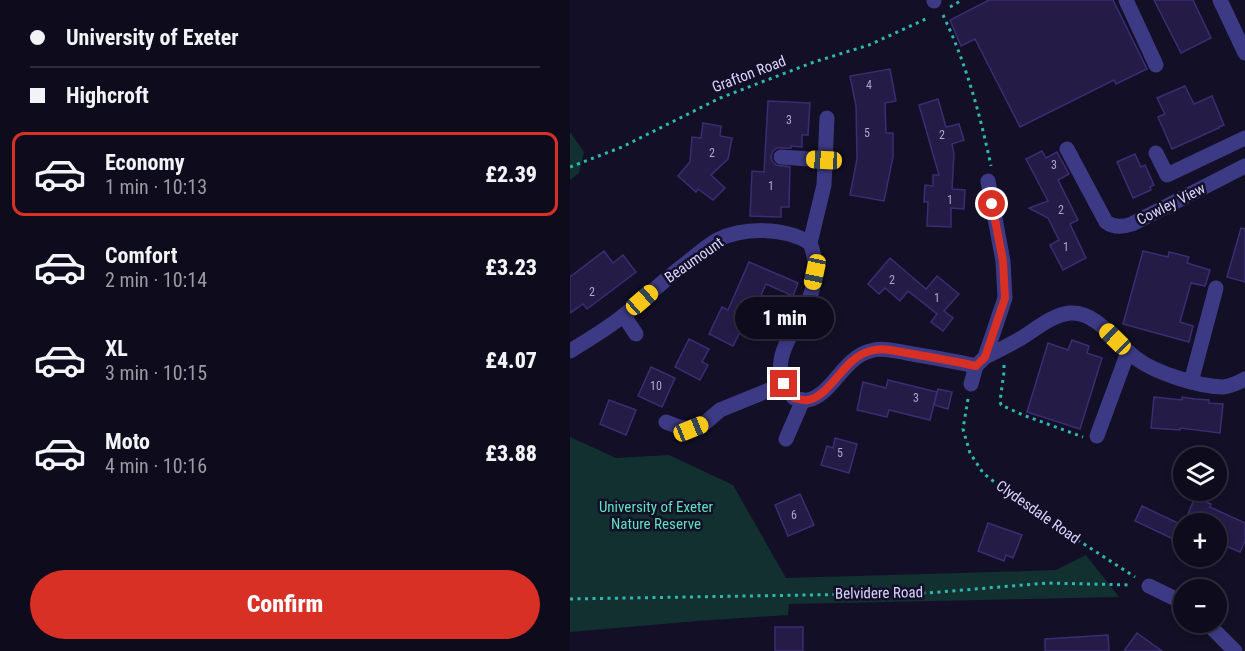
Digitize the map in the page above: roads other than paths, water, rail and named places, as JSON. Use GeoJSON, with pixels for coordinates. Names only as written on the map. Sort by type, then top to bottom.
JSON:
{"type":"FeatureCollection","features":[{"type":"Feature","properties":{"kind":"street"},"geometry":{"type":"LineString","coordinates":[[1126,0],[1156,64]]}},
{"type":"Feature","properties":{"kind":"street"},"geometry":{"type":"LineString","coordinates":[[1220,0],[1238,21],[1245,53]]}},
{"type":"Feature","properties":{"kind":"street"},"geometry":{"type":"LineString","coordinates":[[827,118],[824,185],[810,243],[814,252],[815,272],[810,297],[783,347],[780,364],[784,384],[794,398],[803,400],[818,396],[850,362],[870,351],[882,349],[981,362],[1061,315],[1071,313],[1092,318],[1128,352],[1145,364],[1191,382],[1224,387],[1245,380]]}},
{"type":"Feature","properties":{"kind":"street"},"geometry":{"type":"LineString","coordinates":[[1156,153],[1167,175],[1245,138]]}},
{"type":"Feature","properties":{"kind":"street","name":"Cowley View"},"geometry":{"type":"LineString","coordinates":[[1067,148],[1106,222],[1122,227],[1245,166]]}},
{"type":"Feature","properties":{"kind":"street"},"geometry":{"type":"LineString","coordinates":[[781,157],[824,160]]}},
{"type":"Feature","properties":{"kind":"street"},"geometry":{"type":"LineString","coordinates":[[971,384],[1005,298],[1003,261],[988,181]]}},
{"type":"Feature","properties":{"kind":"street","name":"Beaumount"},"geometry":{"type":"LineString","coordinates":[[570,351],[624,316],[659,284],[717,241],[738,233],[756,230],[801,237],[810,243]]}},
{"type":"Feature","properties":{"kind":"street"},"geometry":{"type":"LineString","coordinates":[[1191,382],[1216,288]]}},
{"type":"Feature","properties":{"kind":"street"},"geometry":{"type":"LineString","coordinates":[[624,316],[636,334]]}},
{"type":"Feature","properties":{"kind":"street"},"geometry":{"type":"LineString","coordinates":[[1097,436],[1128,352]]}},
{"type":"Feature","properties":{"kind":"street"},"geometry":{"type":"LineString","coordinates":[[666,422],[691,429],[705,423],[720,410],[784,384]]}},
{"type":"Feature","properties":{"kind":"street"},"geometry":{"type":"LineString","coordinates":[[786,439],[803,400]]}},
{"type":"Feature","properties":{"kind":"street"},"geometry":{"type":"LineString","coordinates":[[1149,586],[1173,598]]}},
{"type":"Feature","properties":{"kind":"street"},"geometry":{"type":"LineString","coordinates":[[1217,633],[1235,651]]}},
{"type":"Feature","properties":{"kind":"park label","name":"University of Exeter Nature Reserve"},"geometry":{"type":"Point","coordinates":[656,516]}}]}
